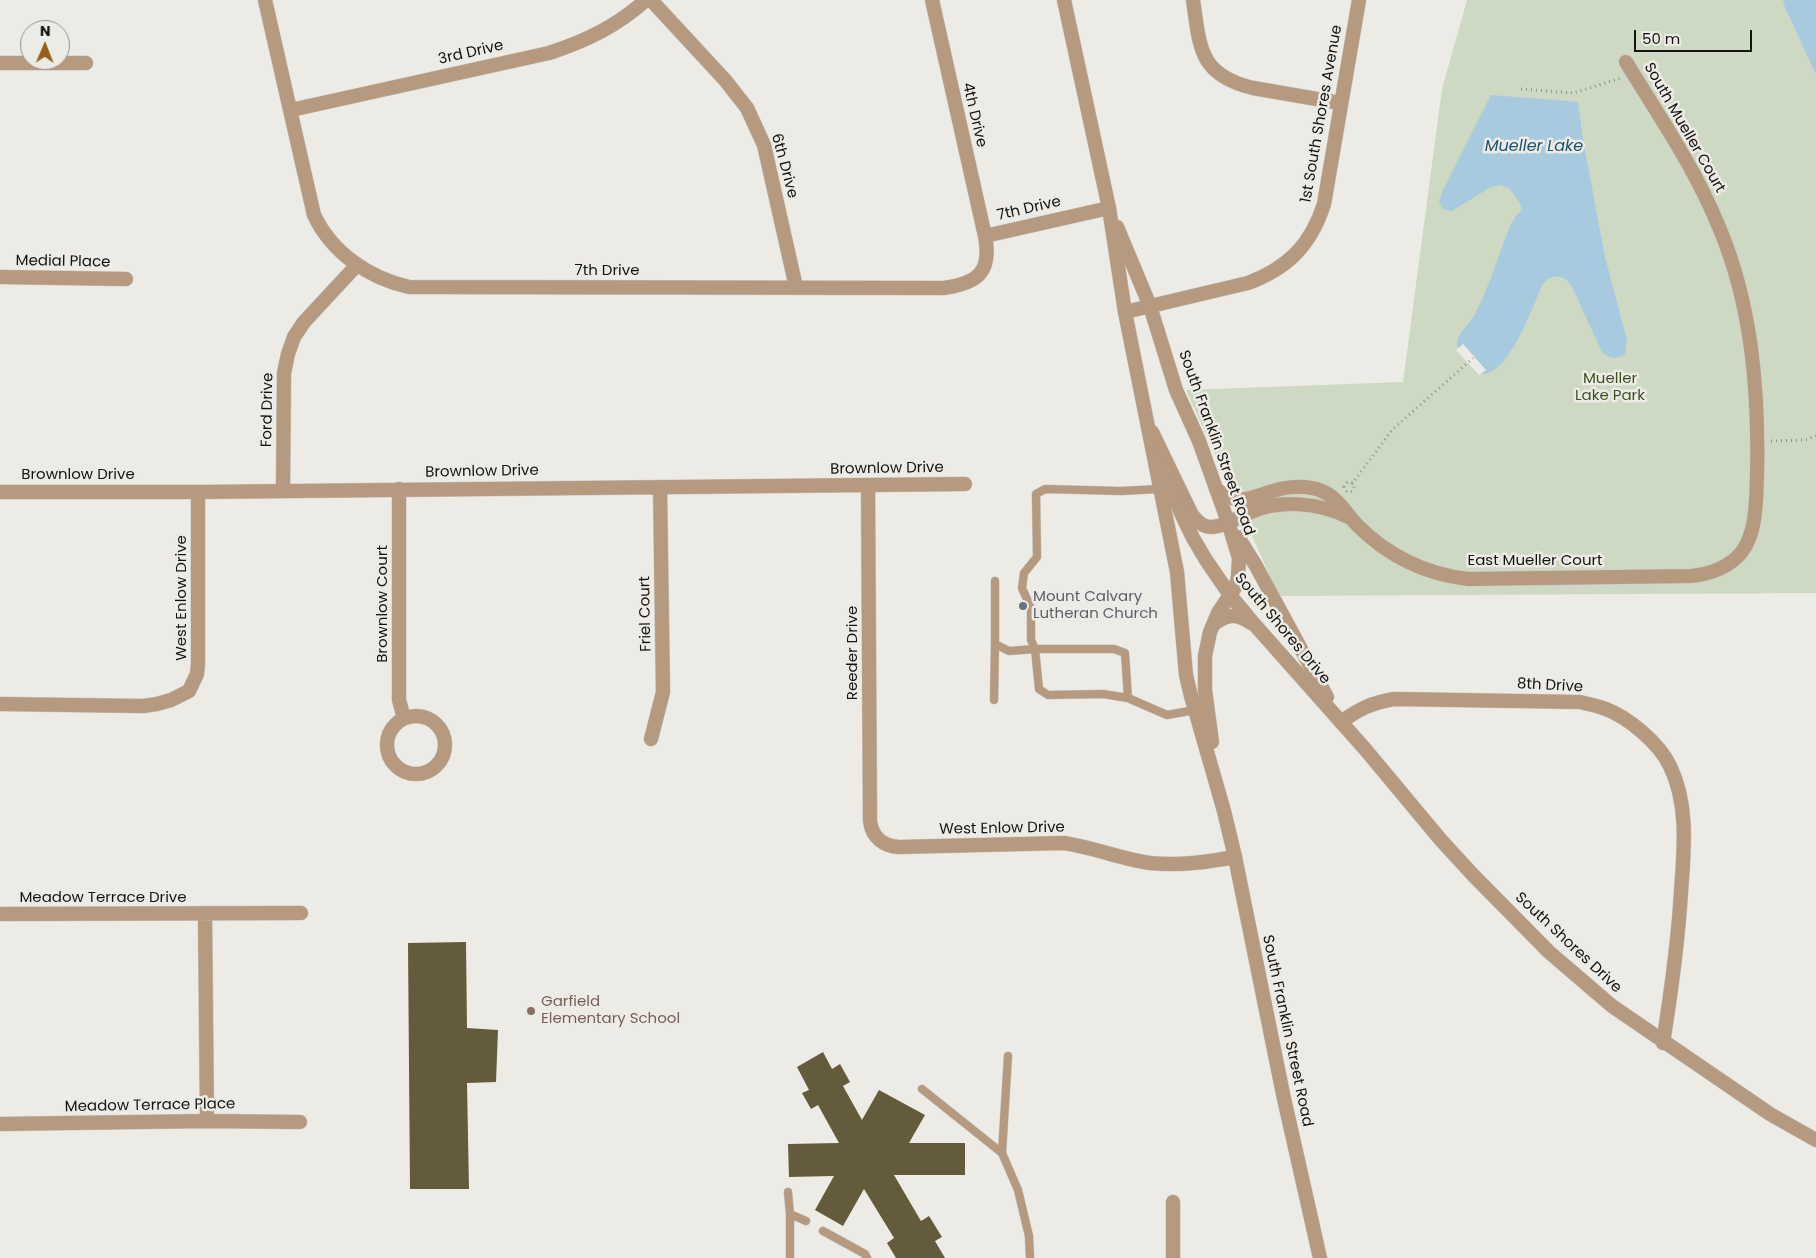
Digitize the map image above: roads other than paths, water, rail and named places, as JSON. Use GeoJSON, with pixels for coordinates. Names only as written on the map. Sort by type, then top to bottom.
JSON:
{"type":"FeatureCollection","features":[{"type":"Feature","properties":{"kind":"street","name":"7th Drive"},"geometry":{"type":"LineString","coordinates":[[265,0],[314,216],[326,236],[357,266],[385,281],[409,287],[932,289],[956,286],[969,282],[982,272],[988,255],[985,236],[1109,208]]}},
{"type":"Feature","properties":{"kind":"street","name":"3rd Drive"},"geometry":{"type":"LineString","coordinates":[[291,110],[549,53],[571,46],[612,27],[646,0]]}},
{"type":"Feature","properties":{"kind":"street","name":"6th Drive"},"geometry":{"type":"LineString","coordinates":[[650,0],[725,80],[747,108],[764,145],[796,287]]}},
{"type":"Feature","properties":{"kind":"street","name":"4th Drive"},"geometry":{"type":"LineString","coordinates":[[932,0],[985,236]]}},
{"type":"Feature","properties":{"kind":"street","name":"South Franklin Street Road"},"geometry":{"type":"LineString","coordinates":[[1064,0],[1109,208],[1144,416],[1176,572],[1186,675],[1224,811],[1235,858],[1283,1094],[1320,1258]]}},
{"type":"Feature","properties":{"kind":"street"},"geometry":{"type":"LineString","coordinates":[[1193,0],[1197,31],[1204,56],[1210,67],[1220,75],[1240,85],[1340,103]]}},
{"type":"Feature","properties":{"kind":"street","name":"1st South Shores Avenue"},"geometry":{"type":"LineString","coordinates":[[1125,312],[1248,283],[1267,276],[1295,255],[1313,230],[1324,204],[1359,0]]}},
{"type":"Feature","properties":{"kind":"street","name":"South Mueller Court"},"geometry":{"type":"LineString","coordinates":[[1626,62],[1690,165],[1710,204],[1728,249],[1740,294],[1749,336],[1755,386],[1758,442],[1753,521],[1747,542],[1742,552],[1734,560]]}},
{"type":"Feature","properties":{"kind":"street"},"geometry":{"type":"LineString","coordinates":[[0,64],[86,63]]}},
{"type":"Feature","properties":{"kind":"street","name":"South Franklin Street Road"},"geometry":{"type":"LineString","coordinates":[[1109,208],[1150,306],[1176,390],[1199,441],[1236,545],[1240,567],[1236,586],[1218,613],[1205,656],[1204,681],[1209,722],[1224,811]]}},
{"type":"Feature","properties":{"kind":"street","name":"Ford Drive"},"geometry":{"type":"LineString","coordinates":[[283,490],[284,373],[288,354],[294,337],[304,322],[357,266]]}},
{"type":"Feature","properties":{"kind":"street","name":"Medial Place"},"geometry":{"type":"LineString","coordinates":[[0,277],[126,279]]}},
{"type":"Feature","properties":{"kind":"street","name":"East Mueller Court"},"geometry":{"type":"LineString","coordinates":[[1144,416],[1192,516],[1204,526],[1218,526],[1263,508],[1283,504],[1319,508],[1351,518]]}},
{"type":"Feature","properties":{"kind":"street","name":"South Shores Drive"},"geometry":{"type":"LineString","coordinates":[[1144,416],[1181,513],[1206,560],[1230,595],[1473,875],[1549,952],[1612,1006],[1663,1043],[1770,1114],[1816,1140]]}},
{"type":"Feature","properties":{"kind":"street","name":"Brownlow Drive"},"geometry":{"type":"LineString","coordinates":[[0,492],[198,492],[965,484]]}},
{"type":"Feature","properties":{"kind":"street","name":"Reeder Drive"},"geometry":{"type":"LineString","coordinates":[[868,485],[870,821]]}},
{"type":"Feature","properties":{"kind":"street","name":"Friel Court"},"geometry":{"type":"LineString","coordinates":[[651,739],[663,692],[660,487]]}},
{"type":"Feature","properties":{"kind":"street","name":"East Mueller Court"},"geometry":{"type":"LineString","coordinates":[[1216,488],[1229,497],[1244,500],[1284,488],[1312,488],[1330,496],[1375,542],[1403,561],[1429,571],[1453,577],[1468,579],[1691,576],[1713,572],[1734,560]]}},
{"type":"Feature","properties":{"kind":"street","name":"Brownlow Court"},"geometry":{"type":"LineString","coordinates":[[399,489],[399,700],[404,718]]}},
{"type":"Feature","properties":{"kind":"street","name":"West Enlow Drive"},"geometry":{"type":"LineString","coordinates":[[0,704],[143,706],[171,700],[189,691],[195,679],[198,664],[198,492]]}},
{"type":"Feature","properties":{"kind":"street","name":"South Shores Drive"},"geometry":{"type":"LineString","coordinates":[[1228,522],[1256,566],[1341,722]]}},
{"type":"Feature","properties":{"kind":"street"},"geometry":{"type":"LineString","coordinates":[[1214,624],[1220,619],[1232,615],[1244,618],[1254,624]]}},
{"type":"Feature","properties":{"kind":"street","name":"8th Drive"},"geometry":{"type":"LineString","coordinates":[[1341,722],[1361,708],[1376,702],[1394,699],[1580,702],[1607,710],[1631,724],[1654,742],[1670,764],[1679,789],[1684,818],[1679,926],[1663,1043]]}},
{"type":"Feature","properties":{"kind":"street"},"geometry":{"type":"LineString","coordinates":[[414,715],[432,721],[444,736],[443,756],[438,764],[430,770],[412,774],[403,771],[389,758],[386,748],[390,730],[404,718],[414,715]]}},
{"type":"Feature","properties":{"kind":"street","name":"West Enlow Drive"},"geometry":{"type":"LineString","coordinates":[[870,821],[872,830],[878,839],[894,847],[1063,843],[1149,862],[1199,864],[1235,858]]}},
{"type":"Feature","properties":{"kind":"street","name":"Meadow Terrace Drive"},"geometry":{"type":"LineString","coordinates":[[0,914],[301,913]]}},
{"type":"Feature","properties":{"kind":"street","name":"Meadow Terrace Drive"},"geometry":{"type":"LineString","coordinates":[[205,914],[207,1121]]}},
{"type":"Feature","properties":{"kind":"street","name":"Meadow Terrace Place"},"geometry":{"type":"LineString","coordinates":[[0,1124],[207,1121],[300,1122]]}},
{"type":"Feature","properties":{"kind":"street"},"geometry":{"type":"LineString","coordinates":[[1173,1202],[1173,1258]]}},
{"type":"Feature","properties":{"kind":"lane"},"geometry":{"type":"LineString","coordinates":[[1160,489],[1120,491],[1045,489],[1036,494],[1037,556],[1024,573],[1022,588],[1031,608],[1031,640],[1036,649],[1039,688],[1048,695],[1103,694],[1128,698],[1167,715],[1195,710]]}},
{"type":"Feature","properties":{"kind":"lane"},"geometry":{"type":"LineString","coordinates":[[994,700],[995,581]]}},
{"type":"Feature","properties":{"kind":"lane"},"geometry":{"type":"LineString","coordinates":[[995,644],[1009,651],[1114,649],[1125,653],[1128,698]]}},
{"type":"Feature","properties":{"kind":"lane"},"geometry":{"type":"LineString","coordinates":[[1008,1056],[1002,1153],[1018,1190],[1029,1236],[1030,1258]]}},
{"type":"Feature","properties":{"kind":"lane"},"geometry":{"type":"LineString","coordinates":[[922,1089],[1002,1153]]}},
{"type":"Feature","properties":{"kind":"lane"},"geometry":{"type":"LineString","coordinates":[[788,1192],[790,1258]]}},
{"type":"Feature","properties":{"kind":"lane"},"geometry":{"type":"LineString","coordinates":[[790,1214],[806,1221]]}},
{"type":"Feature","properties":{"kind":"lane"},"geometry":{"type":"LineString","coordinates":[[823,1231],[865,1254],[867,1258]]}},
{"type":"Feature","properties":{"kind":"water"},"geometry":{"type":"Polygon","coordinates":[[[1783,0],[1816,0],[1816,75],[1784,5],[1783,0]]]}},
{"type":"Feature","properties":{"kind":"water","name":"Mueller Lake"},"geometry":{"type":"Polygon","coordinates":[[[1491,95],[1578,102],[1605,257],[1627,340],[1625,354],[1622,356],[1613,358],[1602,352],[1572,287],[1562,277],[1550,278],[1542,285],[1519,338],[1501,364],[1491,372],[1481,374],[1458,347],[1457,344],[1461,332],[1473,318],[1485,293],[1509,228],[1515,217],[1522,210],[1510,189],[1501,185],[1491,187],[1452,211],[1443,209],[1439,202],[1442,192],[1491,95]]]}},
{"type":"Feature","properties":{"kind":"place","name":"Mount Calvary Lutheran Church"},"geometry":{"type":"Point","coordinates":[1023,606]}},
{"type":"Feature","properties":{"kind":"place","name":"Garfield Elementary School"},"geometry":{"type":"Point","coordinates":[531,1011]}},
{"type":"Feature","properties":{"kind":"park label","name":"Mueller Lake Park"},"geometry":{"type":"Point","coordinates":[1610,388]}}]}
